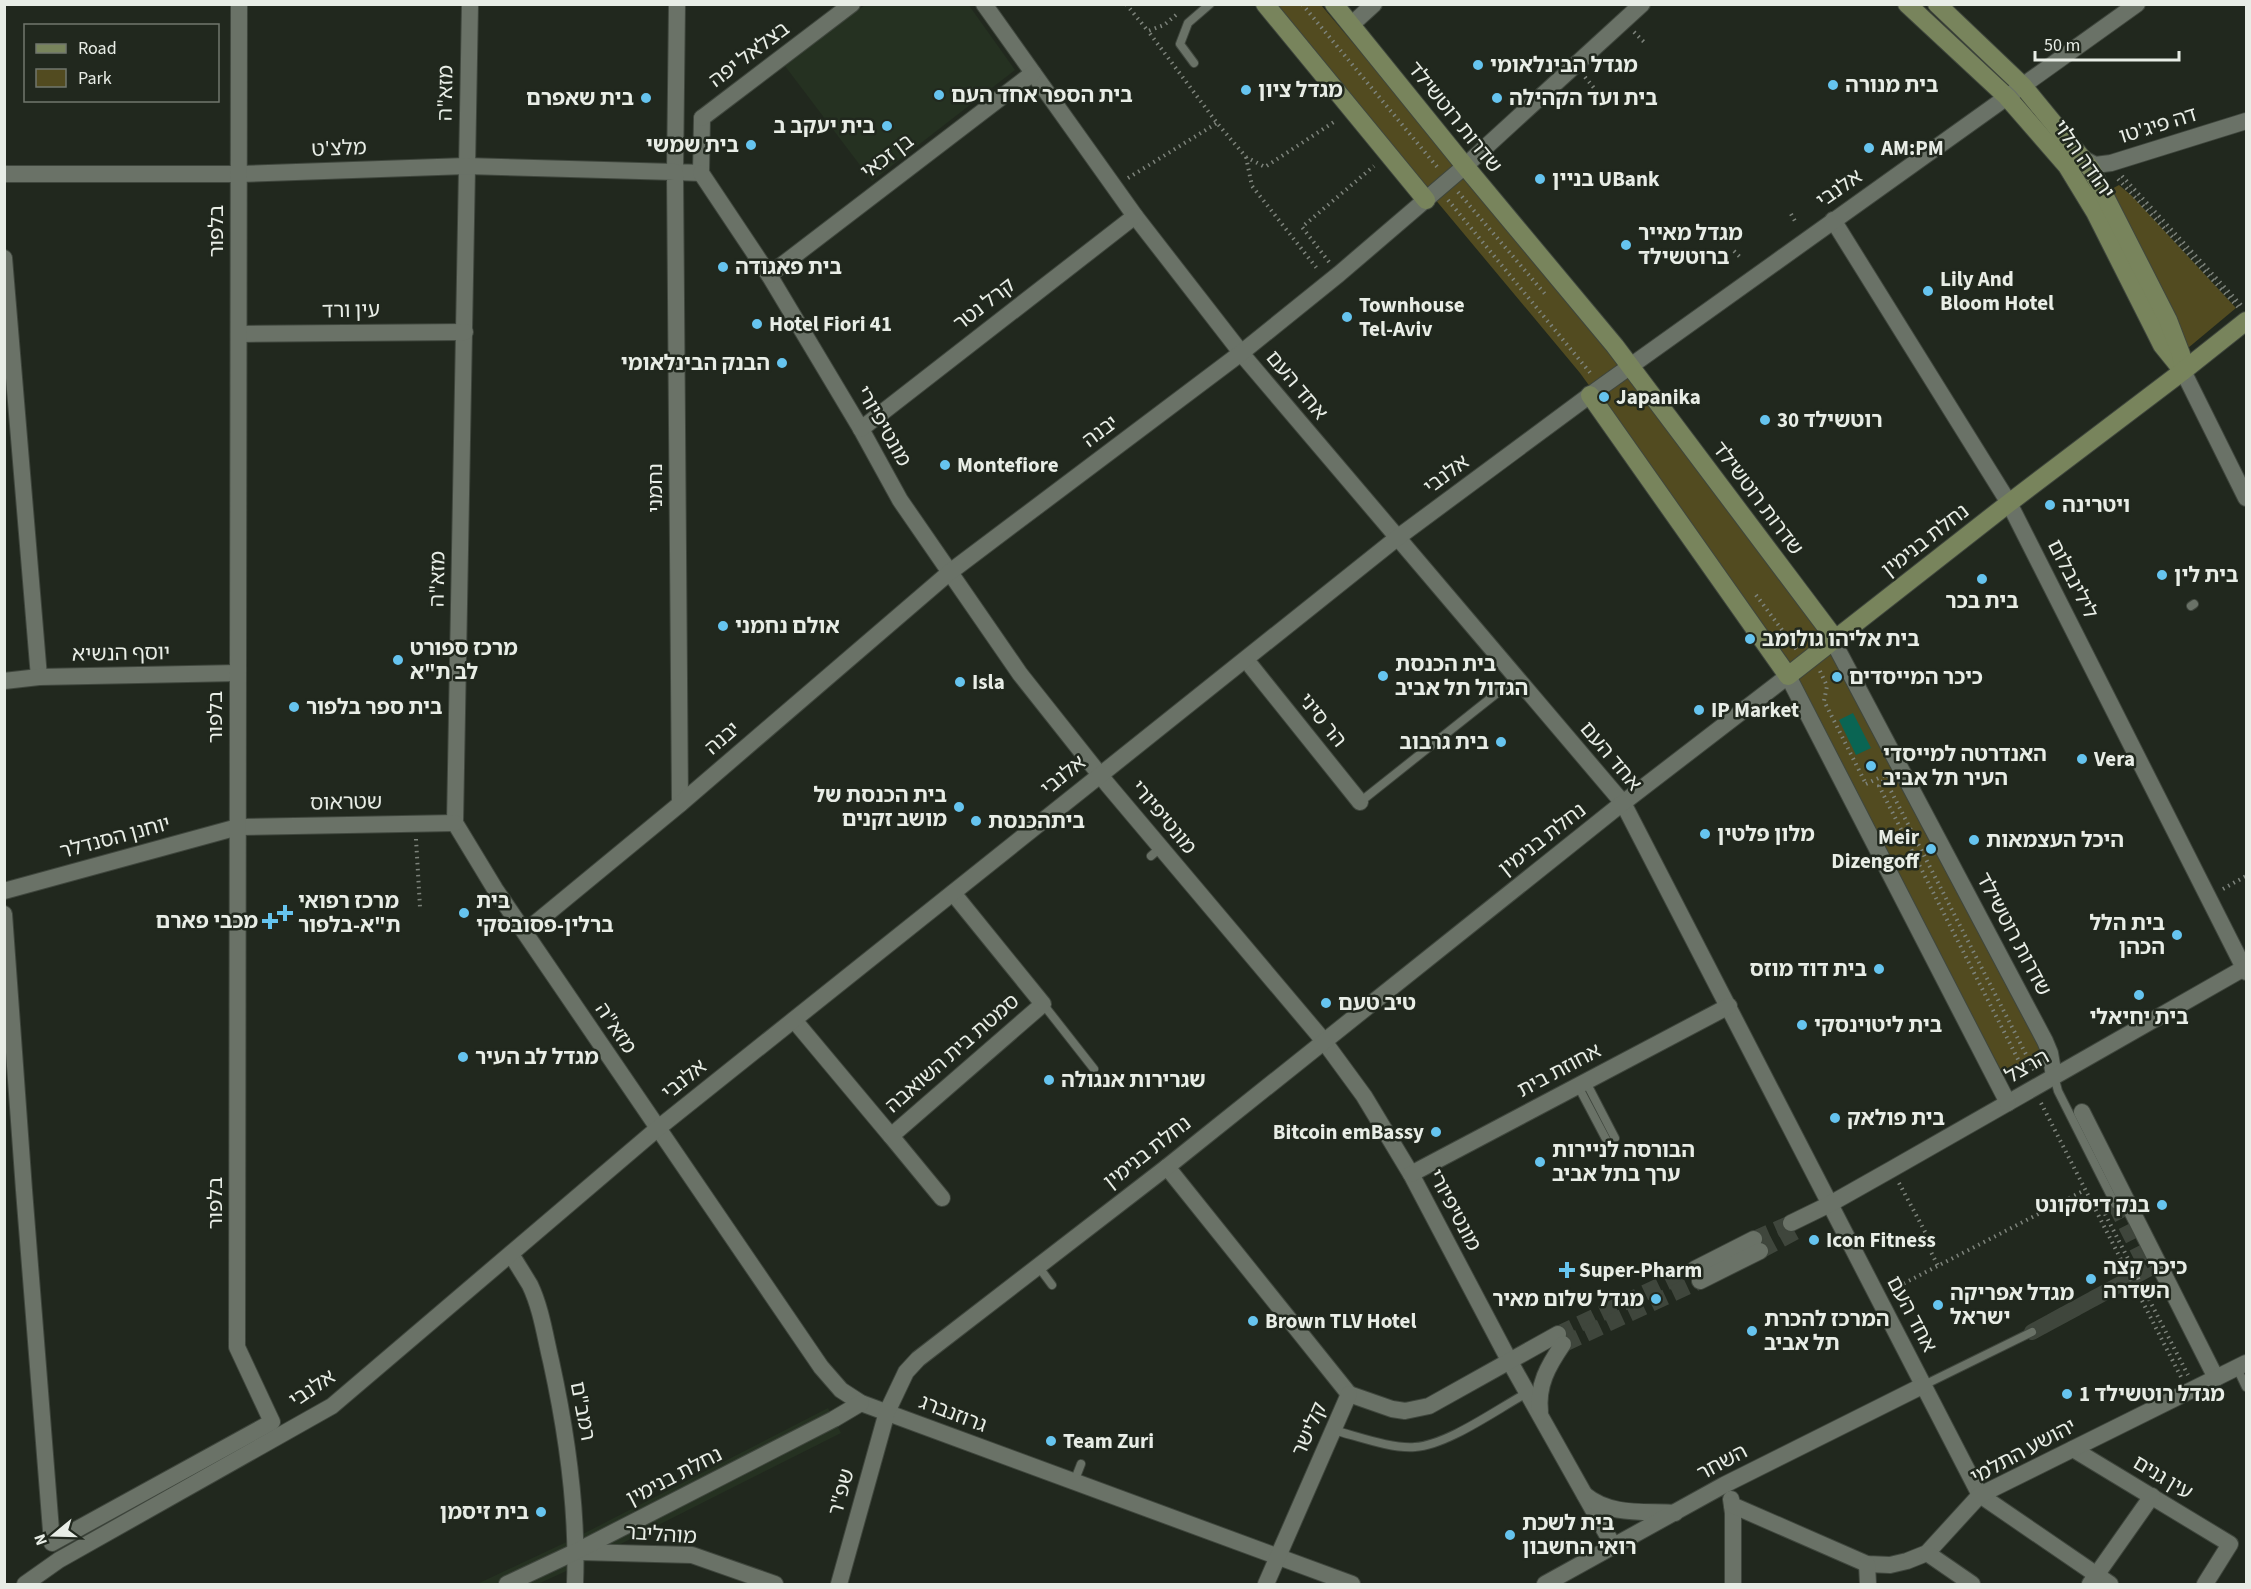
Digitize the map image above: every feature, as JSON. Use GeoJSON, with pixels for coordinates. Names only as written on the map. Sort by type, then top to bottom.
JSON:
{"type":"FeatureCollection","features":[{"type":"Feature","properties":{"kind":"street","name":"בלפור"},"geometry":{"type":"LineString","coordinates":[[239,4],[237,1347],[272,1422]]}},
{"type":"Feature","properties":{"kind":"street","name":"מזא\"ה"},"geometry":{"type":"LineString","coordinates":[[470,4],[455,823],[495,889],[657,1129]]}},
{"type":"Feature","properties":{"kind":"street"},"geometry":{"type":"LineString","coordinates":[[677,4],[676,115],[702,118],[701,173]]}},
{"type":"Feature","properties":{"kind":"street","name":"בצלאל יפה"},"geometry":{"type":"LineString","coordinates":[[702,118],[852,4]]}},
{"type":"Feature","properties":{"kind":"street","name":"אחד העם"},"geometry":{"type":"LineString","coordinates":[[984,4],[1135,216],[1241,353],[1623,803],[1980,1495],[2099,1581]]}},
{"type":"Feature","properties":{"kind":"street"},"geometry":{"type":"LineString","coordinates":[[1265,4],[1426,200]]}},
{"type":"Feature","properties":{"kind":"street","name":"שדרות רוטשילד"},"geometry":{"type":"LineString","coordinates":[[1334,4],[1630,366],[1830,632],[2045,1041],[2050,1053],[2047,1080]]}},
{"type":"Feature","properties":{"kind":"street"},"geometry":{"type":"LineString","coordinates":[[1351,25],[1374,4]]}},
{"type":"Feature","properties":{"kind":"street","name":"יבנה"},"geometry":{"type":"LineString","coordinates":[[523,929],[526,930],[532,926],[680,804],[950,572],[1241,353],[1334,279],[1465,166],[1642,4]]}},
{"type":"Feature","properties":{"kind":"street","name":"יהודה הלוי"},"geometry":{"type":"LineString","coordinates":[[1907,4],[2007,97],[2057,153],[2075,178],[2158,338],[2183,371],[2247,498]]}},
{"type":"Feature","properties":{"kind":"street","name":"יהודה הלוי"},"geometry":{"type":"LineString","coordinates":[[1937,4],[2023,86],[2084,159],[2107,199],[2168,320],[2181,354],[2183,371]]}},
{"type":"Feature","properties":{"kind":"street","name":"אלנבי"},"geometry":{"type":"LineString","coordinates":[[25,1584],[59,1560],[332,1406],[657,1129],[1397,538],[1630,366],[2137,4]]}},
{"type":"Feature","properties":{"kind":"street","name":"בן זכאי"},"geometry":{"type":"LineString","coordinates":[[769,274],[1033,73]]}},
{"type":"Feature","properties":{"kind":"street","name":"נחמני"},"geometry":{"type":"LineString","coordinates":[[676,115],[680,804]]}},
{"type":"Feature","properties":{"kind":"street","name":"דה פיג'טו"},"geometry":{"type":"LineString","coordinates":[[2084,159],[2095,165],[2107,164],[2247,121]]}},
{"type":"Feature","properties":{"kind":"street","name":"מלצ'ט"},"geometry":{"type":"LineString","coordinates":[[4,174],[239,174],[466,166],[701,173]]}},
{"type":"Feature","properties":{"kind":"street","name":"מונטיפיורי"},"geometry":{"type":"LineString","coordinates":[[701,173],[769,274],[861,429],[900,500],[1020,674],[1100,775],[1155,852],[1323,1040],[1364,1096],[1411,1174],[1510,1362],[1610,1544]]}},
{"type":"Feature","properties":{"kind":"street","name":"קרל נטר"},"geometry":{"type":"LineString","coordinates":[[861,429],[1135,216]]}},
{"type":"Feature","properties":{"kind":"street","name":"לילינבלום"},"geometry":{"type":"LineString","coordinates":[[1833,220],[2009,502],[2246,969]]}},
{"type":"Feature","properties":{"kind":"street"},"geometry":{"type":"LineString","coordinates":[[4,258],[39,677]]}},
{"type":"Feature","properties":{"kind":"street","name":"נחלת בנימין"},"geometry":{"type":"LineString","coordinates":[[887,1412],[906,1372],[918,1359],[1167,1167],[1323,1040],[1623,803],[2009,502],[2183,371],[2242,314]]}},
{"type":"Feature","properties":{"kind":"street","name":"עין ורד"},"geometry":{"type":"LineString","coordinates":[[239,334],[465,332]]}},
{"type":"Feature","properties":{"kind":"street"},"geometry":{"type":"LineString","coordinates":[[1590,395],[1788,676],[2008,1103]]}},
{"type":"Feature","properties":{"kind":"street","name":"הר סיני"},"geometry":{"type":"LineString","coordinates":[[1251,666],[1360,802]]}},
{"type":"Feature","properties":{"kind":"street","name":"יוסף הנשיא"},"geometry":{"type":"LineString","coordinates":[[4,681],[39,677],[238,673]]}},
{"type":"Feature","properties":{"kind":"street","name":"שטראוס"},"geometry":{"type":"LineString","coordinates":[[238,827],[455,823]]}},
{"type":"Feature","properties":{"kind":"street","name":"יוחנן הסנדלר"},"geometry":{"type":"LineString","coordinates":[[4,891],[238,827]]}},
{"type":"Feature","properties":{"kind":"street","name":"סמטת בית השואבה"},"geometry":{"type":"LineString","coordinates":[[891,1136],[1043,1004],[953,893]]}},
{"type":"Feature","properties":{"kind":"street","name":"אלנבי"},"geometry":{"type":"LineString","coordinates":[[4,914],[52,1543],[272,1422]]}},
{"type":"Feature","properties":{"kind":"street","name":"הרצל"},"geometry":{"type":"LineString","coordinates":[[1793,1227],[1818,1217],[1830,1204],[2246,969]]}},
{"type":"Feature","properties":{"kind":"street","name":"אחוזת בית"},"geometry":{"type":"LineString","coordinates":[[1411,1174],[1729,1006]]}},
{"type":"Feature","properties":{"kind":"street","name":"סמטת בית השואבה"},"geometry":{"type":"LineString","coordinates":[[794,1020],[942,1198]]}},
{"type":"Feature","properties":{"kind":"street"},"geometry":{"type":"LineString","coordinates":[[2082,1112],[2216,1378]]}},
{"type":"Feature","properties":{"kind":"street","name":"גרוזנברג"},"geometry":{"type":"LineString","coordinates":[[657,1129],[820,1367],[841,1390],[861,1404],[1352,1584]]}},
{"type":"Feature","properties":{"kind":"street","name":"קלישר"},"geometry":{"type":"LineString","coordinates":[[1167,1167],[1349,1394],[1266,1584]]}},
{"type":"Feature","properties":{"kind":"street"},"geometry":{"type":"LineString","coordinates":[[1697,1275],[1757,1245]]}},
{"type":"Feature","properties":{"kind":"street","name":"רמב\"ם"},"geometry":{"type":"LineString","coordinates":[[511,1254],[531,1287],[543,1325],[569,1452],[575,1584]]}},
{"type":"Feature","properties":{"kind":"street"},"geometry":{"type":"LineString","coordinates":[[1349,1394],[1392,1409],[1417,1410],[1440,1401],[1510,1362],[1561,1339],[1540,1385],[1541,1418]]}},
{"type":"Feature","properties":{"kind":"street","name":"יהושע התלמי"},"geometry":{"type":"LineString","coordinates":[[1732,1505],[1867,1564],[1890,1565],[1907,1561],[1927,1552],[1980,1495],[2242,1365]]}},
{"type":"Feature","properties":{"kind":"street","name":"השחר"},"geometry":{"type":"LineString","coordinates":[[1545,1584],[1610,1544],[1676,1513],[1724,1485],[1924,1385]]}},
{"type":"Feature","properties":{"kind":"street","name":"נחלת בנימין"},"geometry":{"type":"LineString","coordinates":[[507,1584],[575,1552],[861,1404]]}},
{"type":"Feature","properties":{"kind":"street","name":"שפ\"ר"},"geometry":{"type":"LineString","coordinates":[[839,1584],[887,1412]]}},
{"type":"Feature","properties":{"kind":"street","name":"עין גנים"},"geometry":{"type":"LineString","coordinates":[[2073,1449],[2230,1544],[2205,1584]]}},
{"type":"Feature","properties":{"kind":"street"},"geometry":{"type":"LineString","coordinates":[[1724,1485],[1732,1505],[1733,1584]]}},
{"type":"Feature","properties":{"kind":"street"},"geometry":{"type":"LineString","coordinates":[[1583,1494],[1596,1503],[1616,1510],[1676,1513]]}},
{"type":"Feature","properties":{"kind":"street"},"geometry":{"type":"LineString","coordinates":[[2099,1581],[2152,1496]]}},
{"type":"Feature","properties":{"kind":"street","name":"מוהליבר"},"geometry":{"type":"LineString","coordinates":[[575,1552],[692,1555],[774,1584]]}},
{"type":"Feature","properties":{"kind":"street"},"geometry":{"type":"LineString","coordinates":[[1927,1552],[1972,1584]]}},
{"type":"Feature","properties":{"kind":"street"},"geometry":{"type":"LineString","coordinates":[[1867,1564],[1868,1584]]}},
{"type":"Feature","properties":{"kind":"lane"},"geometry":{"type":"LineString","coordinates":[[1194,63],[1180,44],[1188,23],[1210,4]]}},
{"type":"Feature","properties":{"kind":"lane"},"geometry":{"type":"LineString","coordinates":[[1360,802],[1516,678]]}},
{"type":"Feature","properties":{"kind":"lane","name":"סמטת בית השואבה"},"geometry":{"type":"LineString","coordinates":[[1043,1004],[1094,1069]]}},
{"type":"Feature","properties":{"kind":"lane"},"geometry":{"type":"LineString","coordinates":[[2047,1080],[2058,1091],[2115,1204]]}},
{"type":"Feature","properties":{"kind":"lane"},"geometry":{"type":"LineString","coordinates":[[1582,1084],[1611,1140]]}},
{"type":"Feature","properties":{"kind":"lane"},"geometry":{"type":"LineString","coordinates":[[1038,1266],[1052,1285]]}},
{"type":"Feature","properties":{"kind":"lane"},"geometry":{"type":"LineString","coordinates":[[1924,1385],[2032,1332]]}},
{"type":"Feature","properties":{"kind":"lane"},"geometry":{"type":"LineString","coordinates":[[2242,1365],[2247,1387]]}},
{"type":"Feature","properties":{"kind":"lane"},"geometry":{"type":"LineString","coordinates":[[1333,1430],[1383,1443],[1414,1447],[1440,1442],[1527,1392]]}},
{"type":"Feature","properties":{"kind":"lane"},"geometry":{"type":"LineString","coordinates":[[1074,1482],[1081,1464]]}},
{"type":"Feature","properties":{"kind":"path"},"geometry":{"type":"LineString","coordinates":[[1126,4],[1216,123],[1246,157],[1265,166],[1353,110]]}},
{"type":"Feature","properties":{"kind":"path"},"geometry":{"type":"LineString","coordinates":[[1148,31],[1164,25],[1180,11]]}},
{"type":"Feature","properties":{"kind":"path"},"geometry":{"type":"LineString","coordinates":[[1310,58],[1351,25]]}},
{"type":"Feature","properties":{"kind":"path"},"geometry":{"type":"LineString","coordinates":[[1114,186],[1216,123]]}},
{"type":"Feature","properties":{"kind":"path"},"geometry":{"type":"LineString","coordinates":[[1334,279],[1302,227],[1389,153]]}},
{"type":"Feature","properties":{"kind":"path"},"geometry":{"type":"LineString","coordinates":[[1246,157],[1252,186],[1334,279]]}},
{"type":"Feature","properties":{"kind":"path"},"geometry":{"type":"LineString","coordinates":[[2107,164],[2242,314]]}},
{"type":"Feature","properties":{"kind":"path","name":"יהודה הלוי"},"geometry":{"type":"LineString","coordinates":[[2107,164],[2247,310]]}},
{"type":"Feature","properties":{"kind":"path"},"geometry":{"type":"LineString","coordinates":[[1791,214],[1795,220]]}},
{"type":"Feature","properties":{"kind":"path"},"geometry":{"type":"LineString","coordinates":[[1734,251],[1741,258]]}},
{"type":"Feature","properties":{"kind":"path"},"geometry":{"type":"LineString","coordinates":[[1822,675],[1827,686],[1824,701],[1866,784]]}},
{"type":"Feature","properties":{"kind":"path"},"geometry":{"type":"LineString","coordinates":[[1866,784],[1889,773],[1888,785],[1893,797],[2047,1080],[2051,1110],[2078,1162]]}},
{"type":"Feature","properties":{"kind":"path"},"geometry":{"type":"LineString","coordinates":[[1866,784],[1879,786]]}},
{"type":"Feature","properties":{"kind":"path"},"geometry":{"type":"LineString","coordinates":[[415,823],[420,907]]}},
{"type":"Feature","properties":{"kind":"path"},"geometry":{"type":"LineString","coordinates":[[2215,893],[2247,876]]}},
{"type":"Feature","properties":{"kind":"path"},"geometry":{"type":"LineString","coordinates":[[1892,1169],[1930,1241],[1930,1250],[1938,1266]]}},
{"type":"Feature","properties":{"kind":"path"},"geometry":{"type":"LineString","coordinates":[[1887,1292],[2085,1190]]}},
{"type":"Feature","properties":{"kind":"path"},"geometry":{"type":"LineString","coordinates":[[2100,1204],[2195,1389]]}},
{"type":"Feature","properties":{"kind":"shaded area","name":"בית יעקב ב"},"geometry":{"type":"Polygon","coordinates":[[[968,4],[1015,70],[872,181],[785,66],[865,5],[968,4]]]}},
{"type":"Feature","properties":{"kind":"shaded area"},"geometry":{"type":"Polygon","coordinates":[[[828,1408],[841,1433],[575,1567],[538,1584],[477,1584],[575,1538],[828,1408]]]}},
{"type":"Feature","properties":{"kind":"green space"},"geometry":{"type":"Polygon","coordinates":[[[1273,5],[1321,5],[1619,357],[1821,634],[2043,1055],[2004,1076],[1787,658],[1580,373],[1273,5]]]}},
{"type":"Feature","properties":{"kind":"green space"},"geometry":{"type":"Polygon","coordinates":[[[2119,185],[2132,196],[2236,308],[2188,348],[2108,191],[2119,185]]]}},
{"type":"Feature","properties":{"kind":"water"},"geometry":{"type":"Polygon","coordinates":[[[1853,713],[1871,748],[1856,755],[1839,720],[1853,713]]]}},
{"type":"Feature","properties":{"kind":"tunnel"},"geometry":{"type":"LineString","coordinates":[[2115,1204],[2148,1269],[2032,1332],[2148,1269]]}},
{"type":"Feature","properties":{"kind":"tunnel"},"geometry":{"type":"LineString","coordinates":[[1754,1239],[1791,1223]]}},
{"type":"Feature","properties":{"kind":"tunnel"},"geometry":{"type":"LineString","coordinates":[[1760,1251],[1795,1232]]}},
{"type":"Feature","properties":{"kind":"tunnel"},"geometry":{"type":"LineString","coordinates":[[1558,1334],[1695,1269]]}},
{"type":"Feature","properties":{"kind":"tunnel"},"geometry":{"type":"LineString","coordinates":[[1564,1344],[1700,1281]]}},
{"type":"Feature","properties":{"kind":"place","name":"מגדל הבינלאומי"},"geometry":{"type":"Point","coordinates":[1478,65]}},
{"type":"Feature","properties":{"kind":"place","name":"בית מנורה"},"geometry":{"type":"Point","coordinates":[1833,85]}},
{"type":"Feature","properties":{"kind":"place","name":"מגדל ציון"},"geometry":{"type":"Point","coordinates":[1246,90]}},
{"type":"Feature","properties":{"kind":"place","name":"בית הספר אחד העם"},"geometry":{"type":"Point","coordinates":[939,95]}},
{"type":"Feature","properties":{"kind":"place","name":"בית שאפרם"},"geometry":{"type":"Point","coordinates":[646,98]}},
{"type":"Feature","properties":{"kind":"place","name":"בית ועד הקהילה"},"geometry":{"type":"Point","coordinates":[1497,98]}},
{"type":"Feature","properties":{"kind":"place","name":"בית יעקב ב"},"geometry":{"type":"Point","coordinates":[887,126]}},
{"type":"Feature","properties":{"kind":"place","name":"בית שמשי"},"geometry":{"type":"Point","coordinates":[751,145]}},
{"type":"Feature","properties":{"kind":"place","name":"AM:PM"},"geometry":{"type":"Point","coordinates":[1869,148]}},
{"type":"Feature","properties":{"kind":"place","name":"בניין UBank"},"geometry":{"type":"Point","coordinates":[1540,179]}},
{"type":"Feature","properties":{"kind":"place","name":"מגדל מאייר ברוטשילד"},"geometry":{"type":"Point","coordinates":[1626,245]}},
{"type":"Feature","properties":{"kind":"place","name":"בית פאגודה"},"geometry":{"type":"Point","coordinates":[723,267]}},
{"type":"Feature","properties":{"kind":"place","name":"Lily And Bloom Hotel"},"geometry":{"type":"Point","coordinates":[1928,291]}},
{"type":"Feature","properties":{"kind":"place","name":"Townhouse Tel-Aviv"},"geometry":{"type":"Point","coordinates":[1347,317]}},
{"type":"Feature","properties":{"kind":"place","name":"Hotel Fiori 41"},"geometry":{"type":"Point","coordinates":[757,324]}},
{"type":"Feature","properties":{"kind":"place","name":"הבנק הבינלאומי"},"geometry":{"type":"Point","coordinates":[782,363]}},
{"type":"Feature","properties":{"kind":"place","name":"Japanika"},"geometry":{"type":"Point","coordinates":[1604,397]}},
{"type":"Feature","properties":{"kind":"place","name":"רוטשילד 30"},"geometry":{"type":"Point","coordinates":[1765,420]}},
{"type":"Feature","properties":{"kind":"place","name":"Montefiore"},"geometry":{"type":"Point","coordinates":[945,465]}},
{"type":"Feature","properties":{"kind":"place","name":"ויטרינה"},"geometry":{"type":"Point","coordinates":[2050,505]}},
{"type":"Feature","properties":{"kind":"place","name":"בית לין"},"geometry":{"type":"Point","coordinates":[2162,575]}},
{"type":"Feature","properties":{"kind":"place","name":"בית בכר"},"geometry":{"type":"Point","coordinates":[1982,579]}},
{"type":"Feature","properties":{"kind":"place","name":"אולם נחמני"},"geometry":{"type":"Point","coordinates":[723,626]}},
{"type":"Feature","properties":{"kind":"place","name":"בית אליהו גולומב"},"geometry":{"type":"Point","coordinates":[1750,639]}},
{"type":"Feature","properties":{"kind":"place","name":"מרכז ספורט לב ת\"א"},"geometry":{"type":"Point","coordinates":[398,660]}},
{"type":"Feature","properties":{"kind":"place","name":"בית הכנסת הגדול תל אביב"},"geometry":{"type":"Point","coordinates":[1383,676]}},
{"type":"Feature","properties":{"kind":"place","name":"כיכר המייסדים"},"geometry":{"type":"Point","coordinates":[1837,677]}},
{"type":"Feature","properties":{"kind":"place","name":"Isla"},"geometry":{"type":"Point","coordinates":[960,682]}},
{"type":"Feature","properties":{"kind":"place","name":"בית ספר בלפור"},"geometry":{"type":"Point","coordinates":[294,707]}},
{"type":"Feature","properties":{"kind":"place","name":"IP Market"},"geometry":{"type":"Point","coordinates":[1699,710]}},
{"type":"Feature","properties":{"kind":"place","name":"בית גרבוב"},"geometry":{"type":"Point","coordinates":[1501,742]}},
{"type":"Feature","properties":{"kind":"place","name":"Vera"},"geometry":{"type":"Point","coordinates":[2082,759]}},
{"type":"Feature","properties":{"kind":"place","name":"האנדרטה למייסדי העיר תל אביב"},"geometry":{"type":"Point","coordinates":[1871,766]}},
{"type":"Feature","properties":{"kind":"place","name":"בית הכנסת של מושב זקנים"},"geometry":{"type":"Point","coordinates":[959,807]}},
{"type":"Feature","properties":{"kind":"place","name":"ביתהכנסת"},"geometry":{"type":"Point","coordinates":[976,821]}},
{"type":"Feature","properties":{"kind":"place","name":"מלון פלטין"},"geometry":{"type":"Point","coordinates":[1705,834]}},
{"type":"Feature","properties":{"kind":"place","name":"היכל העצמאות"},"geometry":{"type":"Point","coordinates":[1974,840]}},
{"type":"Feature","properties":{"kind":"place","name":"Meir Dizengoff"},"geometry":{"type":"Point","coordinates":[1931,849]}},
{"type":"Feature","properties":{"kind":"place","name":"מרכז רפואי ת\"א-בלפור"},"geometry":{"type":"Point","coordinates":[285,913]}},
{"type":"Feature","properties":{"kind":"place","name":"בית ברלין-פסובסקי"},"geometry":{"type":"Point","coordinates":[464,913]}},
{"type":"Feature","properties":{"kind":"place","name":"מכבי פארם"},"geometry":{"type":"Point","coordinates":[270,921]}},
{"type":"Feature","properties":{"kind":"place","name":"בית הלל הכהן"},"geometry":{"type":"Point","coordinates":[2177,935]}},
{"type":"Feature","properties":{"kind":"place","name":"בית דוד מוזס"},"geometry":{"type":"Point","coordinates":[1879,969]}},
{"type":"Feature","properties":{"kind":"place","name":"בית יחיאלי"},"geometry":{"type":"Point","coordinates":[2139,995]}},
{"type":"Feature","properties":{"kind":"place","name":"טיב טעם"},"geometry":{"type":"Point","coordinates":[1326,1003]}},
{"type":"Feature","properties":{"kind":"place","name":"בית ליטוינסקי"},"geometry":{"type":"Point","coordinates":[1802,1025]}},
{"type":"Feature","properties":{"kind":"place","name":"מגדל לב העיר"},"geometry":{"type":"Point","coordinates":[463,1057]}},
{"type":"Feature","properties":{"kind":"place","name":"שגרירות אנגולה"},"geometry":{"type":"Point","coordinates":[1049,1080]}},
{"type":"Feature","properties":{"kind":"place","name":"בית פולאק"},"geometry":{"type":"Point","coordinates":[1835,1118]}},
{"type":"Feature","properties":{"kind":"place","name":"Bitcoin emBassy"},"geometry":{"type":"Point","coordinates":[1436,1132]}},
{"type":"Feature","properties":{"kind":"place","name":"הבורסה לניירות ערך בתל אביב"},"geometry":{"type":"Point","coordinates":[1540,1162]}},
{"type":"Feature","properties":{"kind":"place","name":"בנק דיסקונט"},"geometry":{"type":"Point","coordinates":[2162,1205]}},
{"type":"Feature","properties":{"kind":"place","name":"Icon Fitness"},"geometry":{"type":"Point","coordinates":[1814,1240]}},
{"type":"Feature","properties":{"kind":"place","name":"Super-Pharm"},"geometry":{"type":"Point","coordinates":[1567,1270]}},
{"type":"Feature","properties":{"kind":"place","name":"כיכר קצה השדרה"},"geometry":{"type":"Point","coordinates":[2091,1279]}},
{"type":"Feature","properties":{"kind":"place","name":"מגדל שלום מאיר"},"geometry":{"type":"Point","coordinates":[1656,1299]}},
{"type":"Feature","properties":{"kind":"place","name":"מגדל אפריקה ישראל"},"geometry":{"type":"Point","coordinates":[1938,1305]}},
{"type":"Feature","properties":{"kind":"place","name":"Brown TLV Hotel"},"geometry":{"type":"Point","coordinates":[1253,1321]}},
{"type":"Feature","properties":{"kind":"place","name":"המרכז להכרת תל אביב"},"geometry":{"type":"Point","coordinates":[1752,1331]}},
{"type":"Feature","properties":{"kind":"place","name":"מגדל רוטשילד 1"},"geometry":{"type":"Point","coordinates":[2067,1394]}},
{"type":"Feature","properties":{"kind":"place","name":"Team Zuri"},"geometry":{"type":"Point","coordinates":[1051,1441]}},
{"type":"Feature","properties":{"kind":"place","name":"בית זיסמן"},"geometry":{"type":"Point","coordinates":[541,1512]}},
{"type":"Feature","properties":{"kind":"place","name":"בית לשכת רואי החשבון"},"geometry":{"type":"Point","coordinates":[1510,1535]}}]}
